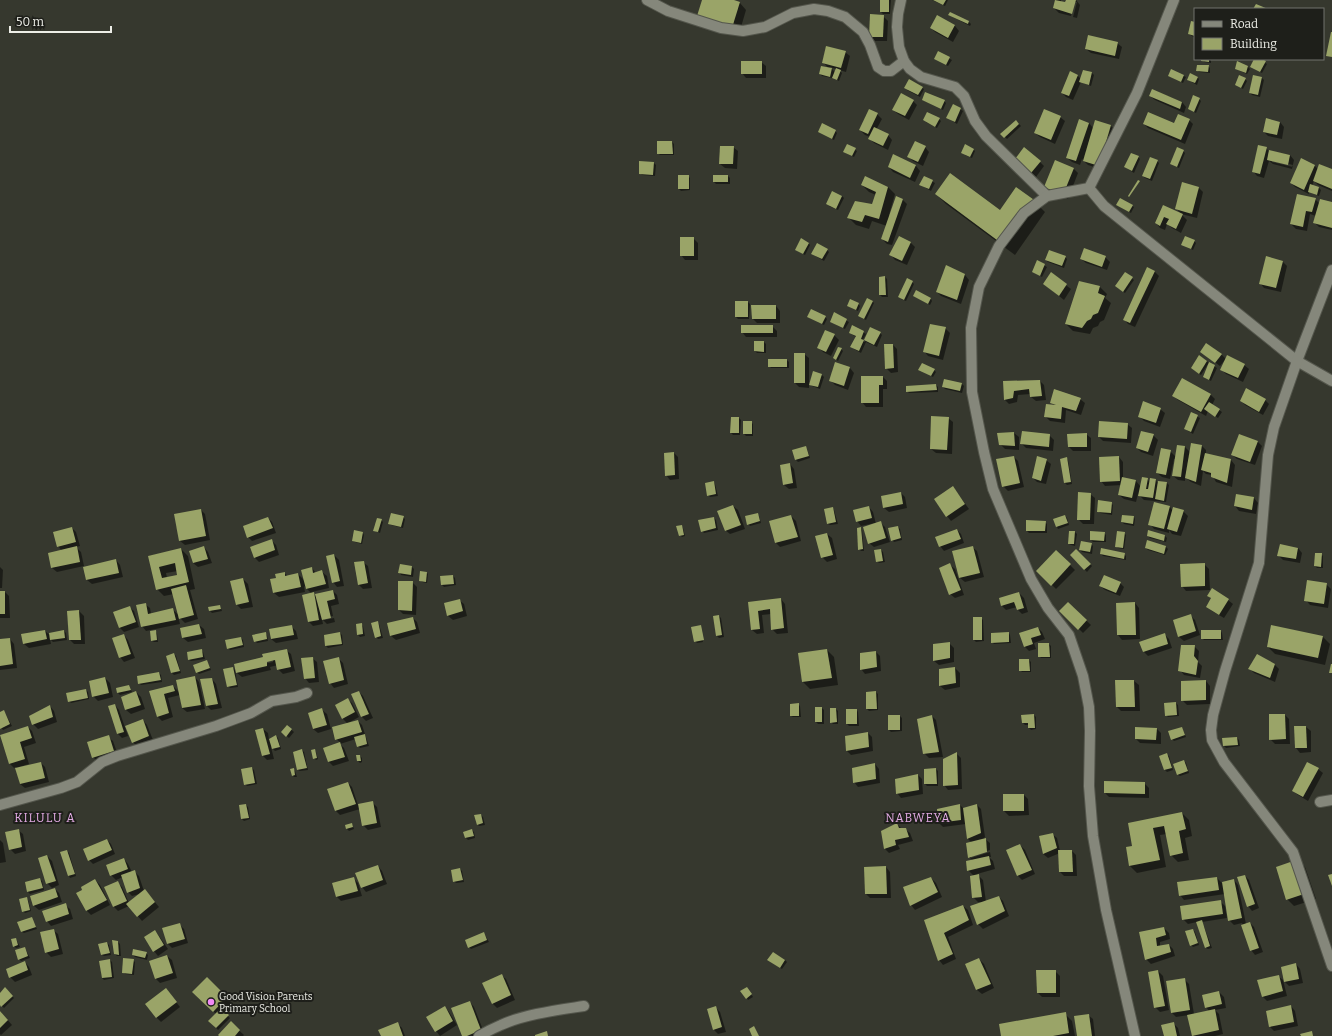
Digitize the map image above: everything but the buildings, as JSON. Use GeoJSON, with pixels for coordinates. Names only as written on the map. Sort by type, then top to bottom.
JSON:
{"type":"FeatureCollection","features":[{"type":"Feature","properties":{"kind":"street"},"geometry":{"type":"LineString","coordinates":[[647,0],[668,11],[721,28],[743,31],[764,27],[793,13],[814,9],[828,11],[845,17],[863,32],[870,45],[878,67],[884,71],[891,71],[904,61]]}},
{"type":"Feature","properties":{"kind":"street"},"geometry":{"type":"LineString","coordinates":[[902,0],[898,14],[897,27],[899,47],[904,61],[910,69],[921,77],[955,87],[964,96],[975,121],[986,136],[1047,196]]}},
{"type":"Feature","properties":{"kind":"street"},"geometry":{"type":"LineString","coordinates":[[1089,188],[1137,92],[1174,0]]}},
{"type":"Feature","properties":{"kind":"street"},"geometry":{"type":"LineString","coordinates":[[1089,188],[1047,196],[1024,213],[999,246],[979,287],[970,328],[972,392],[993,489],[1031,579],[1048,608],[1069,635],[1083,676],[1089,713],[1089,786],[1093,836],[1106,910],[1135,1036]]}},
{"type":"Feature","properties":{"kind":"street"},"geometry":{"type":"LineString","coordinates":[[1089,188],[1104,206],[1297,361],[1332,381]]}},
{"type":"Feature","properties":{"kind":"street"},"geometry":{"type":"LineString","coordinates":[[1332,270],[1297,361],[1274,427],[1268,455],[1259,563],[1225,671],[1213,715],[1211,730],[1212,740],[1224,762],[1293,852],[1332,966]]}},
{"type":"Feature","properties":{"kind":"street"},"geometry":{"type":"LineString","coordinates":[[0,805],[77,782],[102,762],[117,756],[223,723],[251,713],[272,701],[296,697],[307,693]]}},
{"type":"Feature","properties":{"kind":"street"},"geometry":{"type":"LineString","coordinates":[[1320,802],[1332,800]]}},
{"type":"Feature","properties":{"kind":"street"},"geometry":{"type":"LineString","coordinates":[[479,1036],[502,1024],[519,1018],[584,1006]]}},
{"type":"Feature","properties":{"kind":"place","name":"Good Vision Parents Primary School"},"geometry":{"type":"Point","coordinates":[211,1002]}},
{"type":"Feature","properties":{"kind":"district","name":"KILULU A"},"geometry":{"type":"Point","coordinates":[45,818]}},
{"type":"Feature","properties":{"kind":"district","name":"NABWEYA"},"geometry":{"type":"Point","coordinates":[918,818]}}]}
